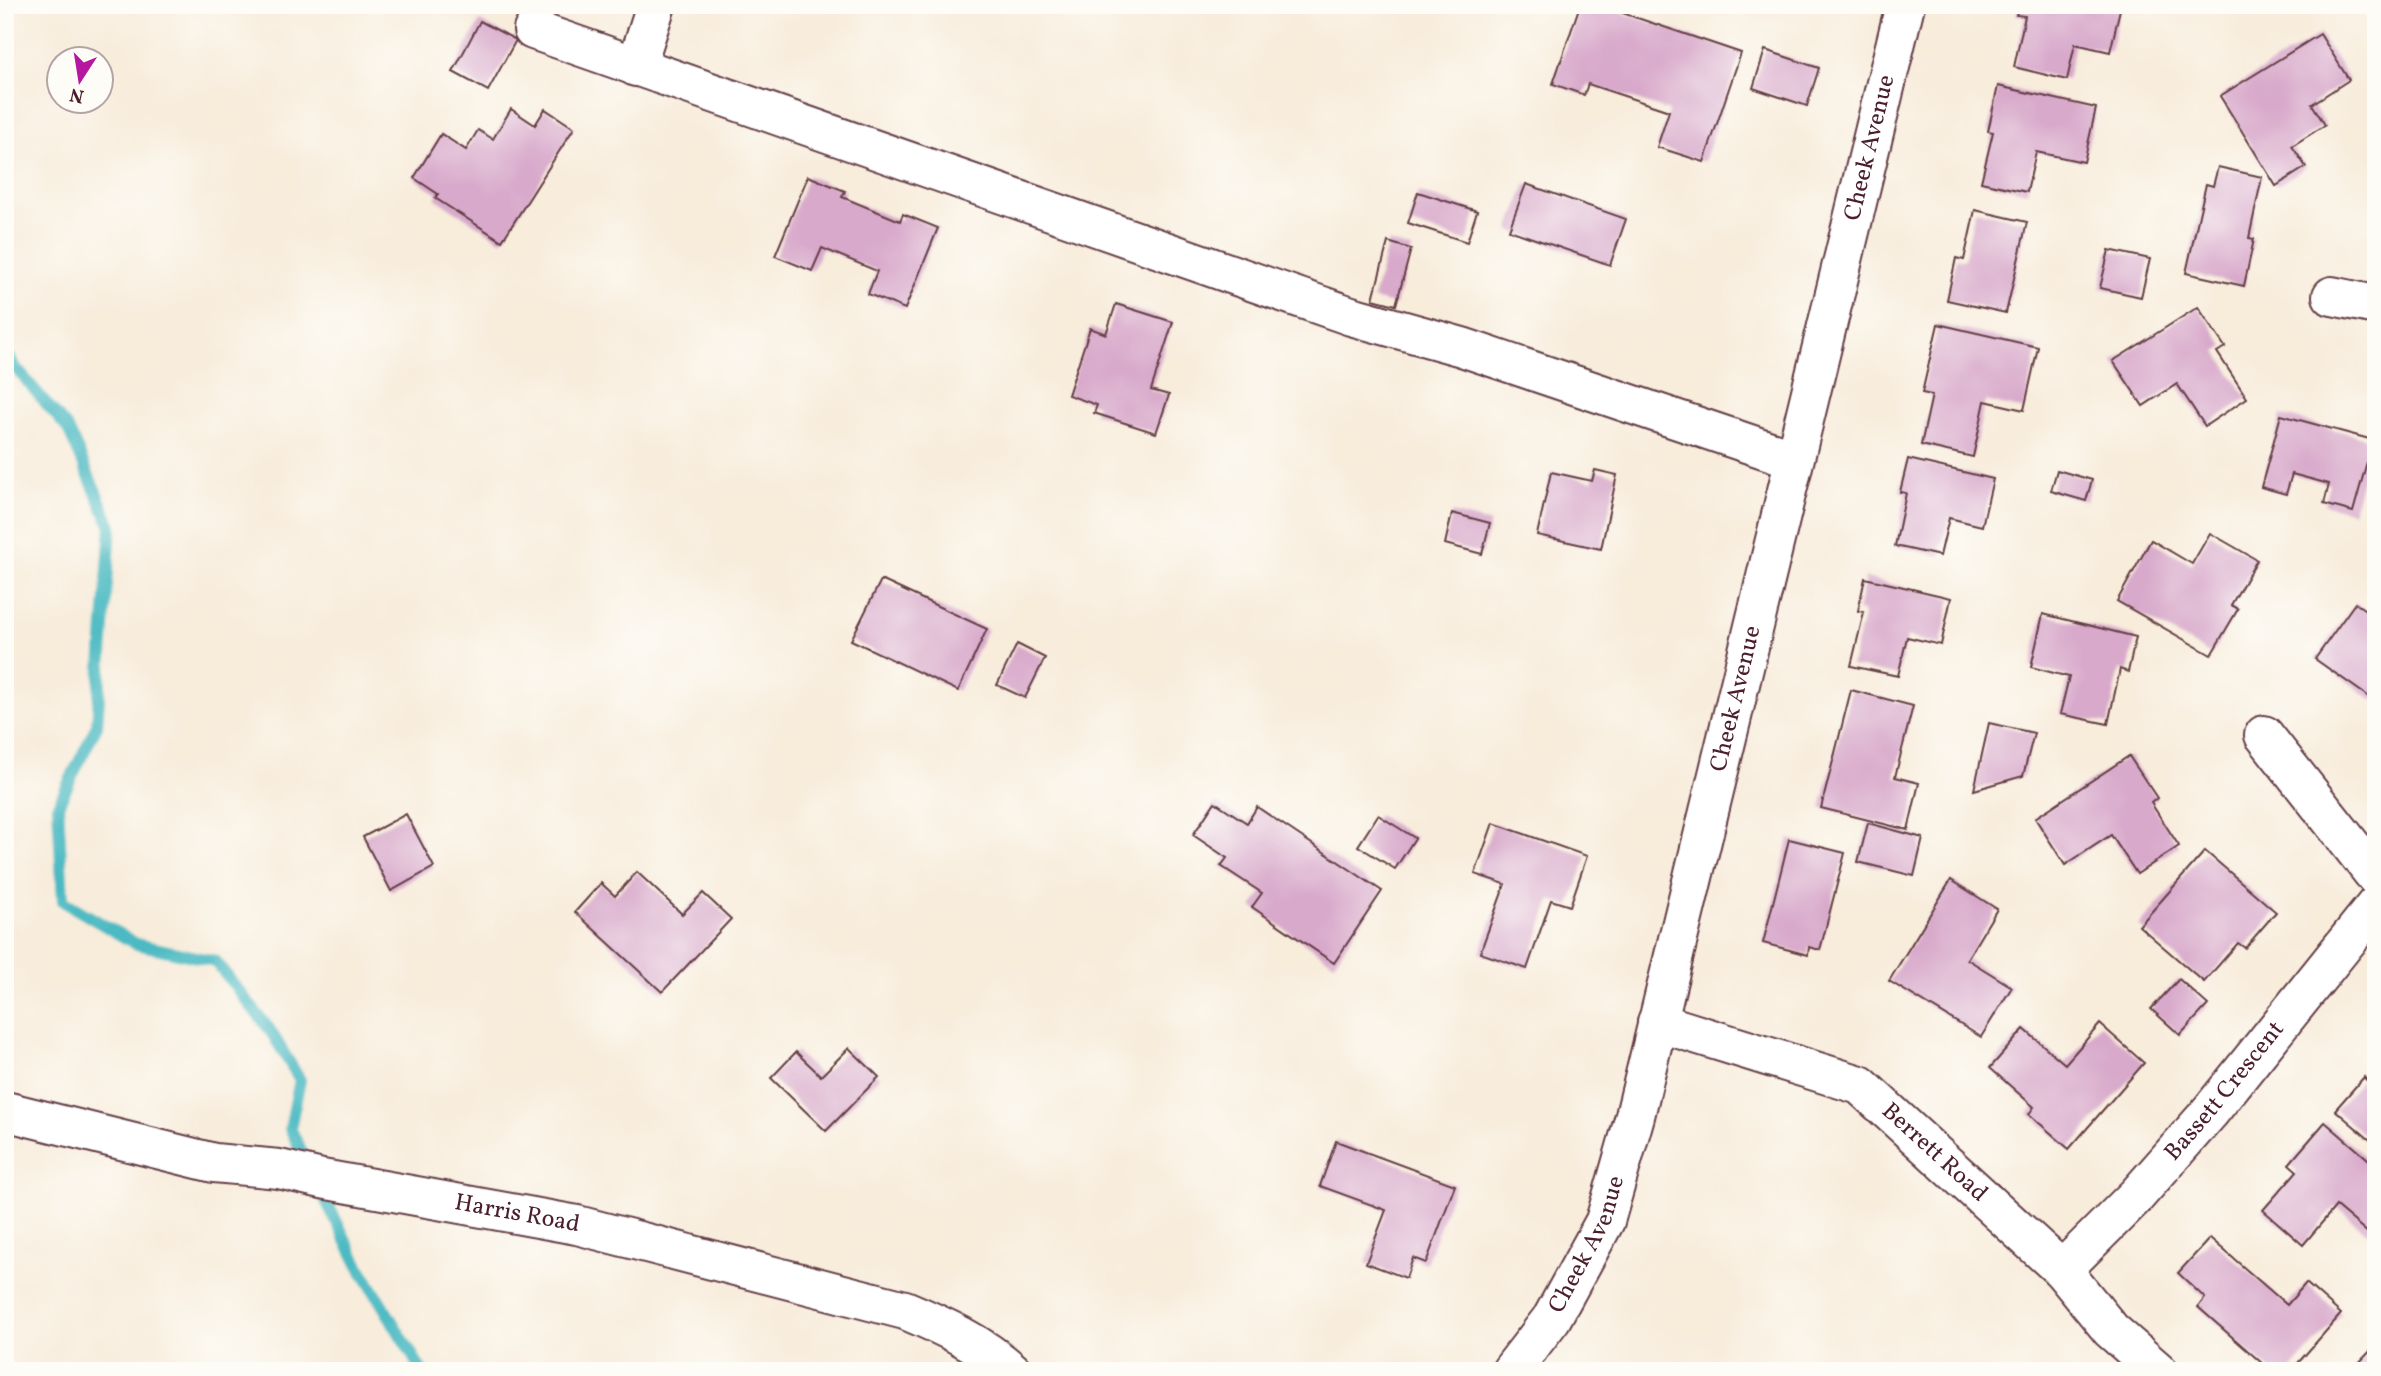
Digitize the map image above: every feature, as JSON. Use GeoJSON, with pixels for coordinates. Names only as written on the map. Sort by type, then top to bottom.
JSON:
{"type":"FeatureCollection","features":[{"type":"Feature","properties":{"kind":"street"},"geometry":{"type":"LineString","coordinates":[[636,66],[656,5]]}},
{"type":"Feature","properties":{"kind":"street","name":"Cheek Avenue"},"geometry":{"type":"LineString","coordinates":[[1511,1371],[1552,1318],[1605,1221],[1635,1116],[1905,5]]}},
{"type":"Feature","properties":{"kind":"street"},"geometry":{"type":"LineString","coordinates":[[533,30],[1351,316],[1462,347],[1794,459]]}},
{"type":"Feature","properties":{"kind":"street"},"geometry":{"type":"LineString","coordinates":[[2332,296],[2376,305]]}},
{"type":"Feature","properties":{"kind":"street"},"geometry":{"type":"LineString","coordinates":[[2264,735],[2376,877]]}},
{"type":"Feature","properties":{"kind":"street","name":"Bassett Crescent"},"geometry":{"type":"LineString","coordinates":[[2062,1270],[2137,1195],[2208,1113],[2376,905]]}},
{"type":"Feature","properties":{"kind":"street","name":"Berrett Road"},"geometry":{"type":"LineString","coordinates":[[1657,1022],[1860,1085],[2062,1270],[2111,1330],[2158,1371]]}},
{"type":"Feature","properties":{"kind":"street","name":"Harris Road"},"geometry":{"type":"LineString","coordinates":[[5,1111],[214,1163],[279,1169],[577,1225],[905,1310],[950,1329],[995,1356],[1012,1371]]}},
{"type":"Feature","properties":{"kind":"building"},"geometry":{"type":"Polygon","coordinates":[[[1580,5],[1599,5],[1741,53],[1704,162],[1657,147],[1669,111],[1588,84],[1584,95],[1553,84],[1580,5]]]}},
{"type":"Feature","properties":{"kind":"building"},"geometry":{"type":"Polygon","coordinates":[[[2019,5],[2121,5],[2110,52],[2075,44],[2067,80],[2014,67],[2025,16],[2016,15],[2019,5]]]}},
{"type":"Feature","properties":{"kind":"building"},"geometry":{"type":"Polygon","coordinates":[[[480,21],[516,40],[488,91],[453,72],[480,21]]]}},
{"type":"Feature","properties":{"kind":"building"},"geometry":{"type":"Polygon","coordinates":[[[2320,34],[2349,80],[2312,104],[2325,125],[2292,146],[2306,167],[2276,186],[2220,96],[2320,34]]]}},
{"type":"Feature","properties":{"kind":"building"},"geometry":{"type":"Polygon","coordinates":[[[1765,50],[1819,68],[1807,106],[1753,88],[1765,50]]]}},
{"type":"Feature","properties":{"kind":"building"},"geometry":{"type":"Polygon","coordinates":[[[1998,86],[2096,108],[2084,162],[2036,152],[2027,192],[1981,182],[1993,132],[1988,131],[1998,86]]]}},
{"type":"Feature","properties":{"kind":"building"},"geometry":{"type":"Polygon","coordinates":[[[511,109],[535,125],[545,109],[574,128],[502,241],[435,198],[438,194],[414,178],[441,134],[466,150],[478,130],[493,139],[511,109]]]}},
{"type":"Feature","properties":{"kind":"building"},"geometry":{"type":"Polygon","coordinates":[[[2218,167],[2262,177],[2249,238],[2254,239],[2244,286],[2186,273],[2206,184],[2213,186],[2218,167]]]}},
{"type":"Feature","properties":{"kind":"building"},"geometry":{"type":"Polygon","coordinates":[[[808,176],[845,191],[842,197],[900,221],[903,214],[938,228],[905,309],[868,294],[877,271],[822,248],[812,271],[775,256],[808,176]]]}},
{"type":"Feature","properties":{"kind":"building"},"geometry":{"type":"Polygon","coordinates":[[[1526,184],[1626,219],[1610,265],[1509,230],[1526,184]]]}},
{"type":"Feature","properties":{"kind":"building"},"geometry":{"type":"Polygon","coordinates":[[[1418,192],[1477,211],[1467,242],[1408,223],[1418,192]]]}},
{"type":"Feature","properties":{"kind":"building"},"geometry":{"type":"Polygon","coordinates":[[[1975,210],[2027,222],[2006,313],[1947,300],[1956,258],[1964,260],[1975,210]]]}},
{"type":"Feature","properties":{"kind":"building"},"geometry":{"type":"Polygon","coordinates":[[[1388,242],[1411,249],[1396,305],[1373,299],[1388,242]]]}},
{"type":"Feature","properties":{"kind":"building"},"geometry":{"type":"Polygon","coordinates":[[[2109,250],[2150,259],[2141,297],[2100,288],[2109,250]]]}},
{"type":"Feature","properties":{"kind":"building"},"geometry":{"type":"Polygon","coordinates":[[[1116,304],[1173,322],[1151,390],[1169,395],[1156,433],[1094,413],[1097,405],[1068,395],[1090,328],[1106,334],[1116,304]]]}},
{"type":"Feature","properties":{"kind":"building"},"geometry":{"type":"Polygon","coordinates":[[[2198,307],[2225,347],[2217,352],[2247,398],[2205,426],[2177,384],[2143,406],[2113,361],[2198,307]]]}},
{"type":"Feature","properties":{"kind":"building"},"geometry":{"type":"Polygon","coordinates":[[[1938,324],[2038,347],[2024,410],[1985,401],[1973,457],[1921,445],[1932,395],[1922,393],[1938,324]]]}},
{"type":"Feature","properties":{"kind":"building"},"geometry":{"type":"Polygon","coordinates":[[[2281,415],[2373,440],[2353,512],[2324,504],[2329,484],[2292,474],[2286,494],[2261,487],[2281,415]]]}},
{"type":"Feature","properties":{"kind":"building"},"geometry":{"type":"Polygon","coordinates":[[[1908,459],[1993,479],[1982,526],[1949,518],[1940,556],[1895,546],[1906,493],[1900,492],[1908,459]]]}},
{"type":"Feature","properties":{"kind":"building"},"geometry":{"type":"Polygon","coordinates":[[[1595,470],[1617,475],[1601,549],[1537,535],[1551,472],[1592,481],[1595,470]]]}},
{"type":"Feature","properties":{"kind":"building"},"geometry":{"type":"Polygon","coordinates":[[[2057,470],[2092,480],[2086,501],[2051,491],[2057,470]]]}},
{"type":"Feature","properties":{"kind":"building"},"geometry":{"type":"Polygon","coordinates":[[[1452,513],[1490,523],[1482,554],[1445,544],[1452,513]]]}},
{"type":"Feature","properties":{"kind":"building"},"geometry":{"type":"Polygon","coordinates":[[[2210,533],[2257,560],[2231,605],[2238,609],[2211,655],[2117,601],[2151,540],[2192,564],[2210,533]]]}},
{"type":"Feature","properties":{"kind":"building"},"geometry":{"type":"Polygon","coordinates":[[[1865,578],[1951,598],[1941,645],[1907,637],[1898,676],[1851,666],[1864,612],[1858,611],[1865,578]]]}},
{"type":"Feature","properties":{"kind":"building"},"geometry":{"type":"Polygon","coordinates":[[[881,580],[987,629],[958,691],[851,640],[881,580]]]}},
{"type":"Feature","properties":{"kind":"building"},"geometry":{"type":"Polygon","coordinates":[[[2355,603],[2376,617],[2376,702],[2315,659],[2355,603]]]}},
{"type":"Feature","properties":{"kind":"building"},"geometry":{"type":"Polygon","coordinates":[[[2043,614],[2136,637],[2128,672],[2120,669],[2108,724],[2060,714],[2069,677],[2031,667],[2043,614]]]}},
{"type":"Feature","properties":{"kind":"building"},"geometry":{"type":"Polygon","coordinates":[[[1017,644],[1045,658],[1025,698],[997,685],[1017,644]]]}},
{"type":"Feature","properties":{"kind":"building"},"geometry":{"type":"Polygon","coordinates":[[[1851,690],[1913,706],[1895,777],[1919,783],[1908,830],[1821,808],[1851,690]]]}},
{"type":"Feature","properties":{"kind":"building"},"geometry":{"type":"Polygon","coordinates":[[[1989,723],[2034,733],[2023,776],[1974,790],[1989,723]]]}},
{"type":"Feature","properties":{"kind":"building"},"geometry":{"type":"Polygon","coordinates":[[[2129,756],[2157,798],[2151,803],[2179,846],[2137,874],[2111,835],[2065,865],[2035,818],[2129,756]]]}},
{"type":"Feature","properties":{"kind":"building"},"geometry":{"type":"Polygon","coordinates":[[[1215,802],[1247,823],[1257,807],[1382,891],[1334,963],[1252,907],[1262,893],[1221,866],[1227,858],[1193,835],[1215,802]]]}},
{"type":"Feature","properties":{"kind":"building"},"geometry":{"type":"Polygon","coordinates":[[[406,814],[434,867],[391,891],[363,837],[406,814]]]}},
{"type":"Feature","properties":{"kind":"building"},"geometry":{"type":"Polygon","coordinates":[[[1378,815],[1415,838],[1395,869],[1358,846],[1378,815]]]}},
{"type":"Feature","properties":{"kind":"building"},"geometry":{"type":"Polygon","coordinates":[[[1493,823],[1587,856],[1570,906],[1551,900],[1527,969],[1480,953],[1505,884],[1475,874],[1493,823]]]}},
{"type":"Feature","properties":{"kind":"building"},"geometry":{"type":"Polygon","coordinates":[[[1868,823],[1923,838],[1914,876],[1858,862],[1868,823]]]}},
{"type":"Feature","properties":{"kind":"building"},"geometry":{"type":"Polygon","coordinates":[[[1789,839],[1845,853],[1820,950],[1809,947],[1808,955],[1763,943],[1789,839]]]}},
{"type":"Feature","properties":{"kind":"building"},"geometry":{"type":"Polygon","coordinates":[[[2205,851],[2276,912],[2245,948],[2238,943],[2204,982],[2139,926],[2205,851]]]}},
{"type":"Feature","properties":{"kind":"building"},"geometry":{"type":"Polygon","coordinates":[[[637,872],[682,914],[703,893],[731,919],[662,992],[575,912],[601,883],[615,896],[637,872]]]}},
{"type":"Feature","properties":{"kind":"building"},"geometry":{"type":"Polygon","coordinates":[[[1951,880],[1997,909],[1967,959],[2012,987],[1981,1037],[1889,981],[1951,880]]]}},
{"type":"Feature","properties":{"kind":"building"},"geometry":{"type":"Polygon","coordinates":[[[2179,979],[2208,1005],[2180,1035],[2151,1009],[2179,979]]]}},
{"type":"Feature","properties":{"kind":"building"},"geometry":{"type":"Polygon","coordinates":[[[2100,1024],[2144,1063],[2069,1149],[2029,1114],[2034,1107],[1990,1068],[2024,1029],[2065,1064],[2100,1024]]]}},
{"type":"Feature","properties":{"kind":"building"},"geometry":{"type":"Polygon","coordinates":[[[849,1048],[879,1077],[826,1131],[771,1078],[796,1052],[821,1076],[849,1048]]]}},
{"type":"Feature","properties":{"kind":"building"},"geometry":{"type":"Polygon","coordinates":[[[2376,1069],[2376,1145],[2335,1110],[2364,1077],[2366,1080],[2376,1069]]]}},
{"type":"Feature","properties":{"kind":"building"},"geometry":{"type":"Polygon","coordinates":[[[2325,1122],[2376,1166],[2376,1224],[2368,1233],[2336,1206],[2303,1245],[2263,1210],[2297,1171],[2289,1164],[2325,1122]]]}},
{"type":"Feature","properties":{"kind":"building"},"geometry":{"type":"Polygon","coordinates":[[[1336,1141],[1455,1185],[1426,1263],[1413,1258],[1406,1278],[1366,1263],[1386,1210],[1320,1186],[1336,1141]]]}},
{"type":"Feature","properties":{"kind":"building"},"geometry":{"type":"Polygon","coordinates":[[[2210,1238],[2287,1305],[2306,1283],[2341,1314],[2291,1371],[2271,1371],[2198,1307],[2205,1298],[2178,1273],[2210,1238]]]}},
{"type":"Feature","properties":{"kind":"building"},"geometry":{"type":"Polygon","coordinates":[[[2376,1345],[2376,1371],[2355,1371],[2353,1369],[2376,1345]]]}},
{"type":"Feature","properties":{"kind":"waterway"},"geometry":{"type":"LineString","coordinates":[[5,350],[15,367],[68,429],[111,526],[97,725],[58,805],[63,901],[136,944],[215,961],[270,1030],[300,1080],[290,1128],[309,1167]]}},
{"type":"Feature","properties":{"kind":"waterway"},"geometry":{"type":"LineString","coordinates":[[319,1187],[359,1266],[422,1371]]}}]}
